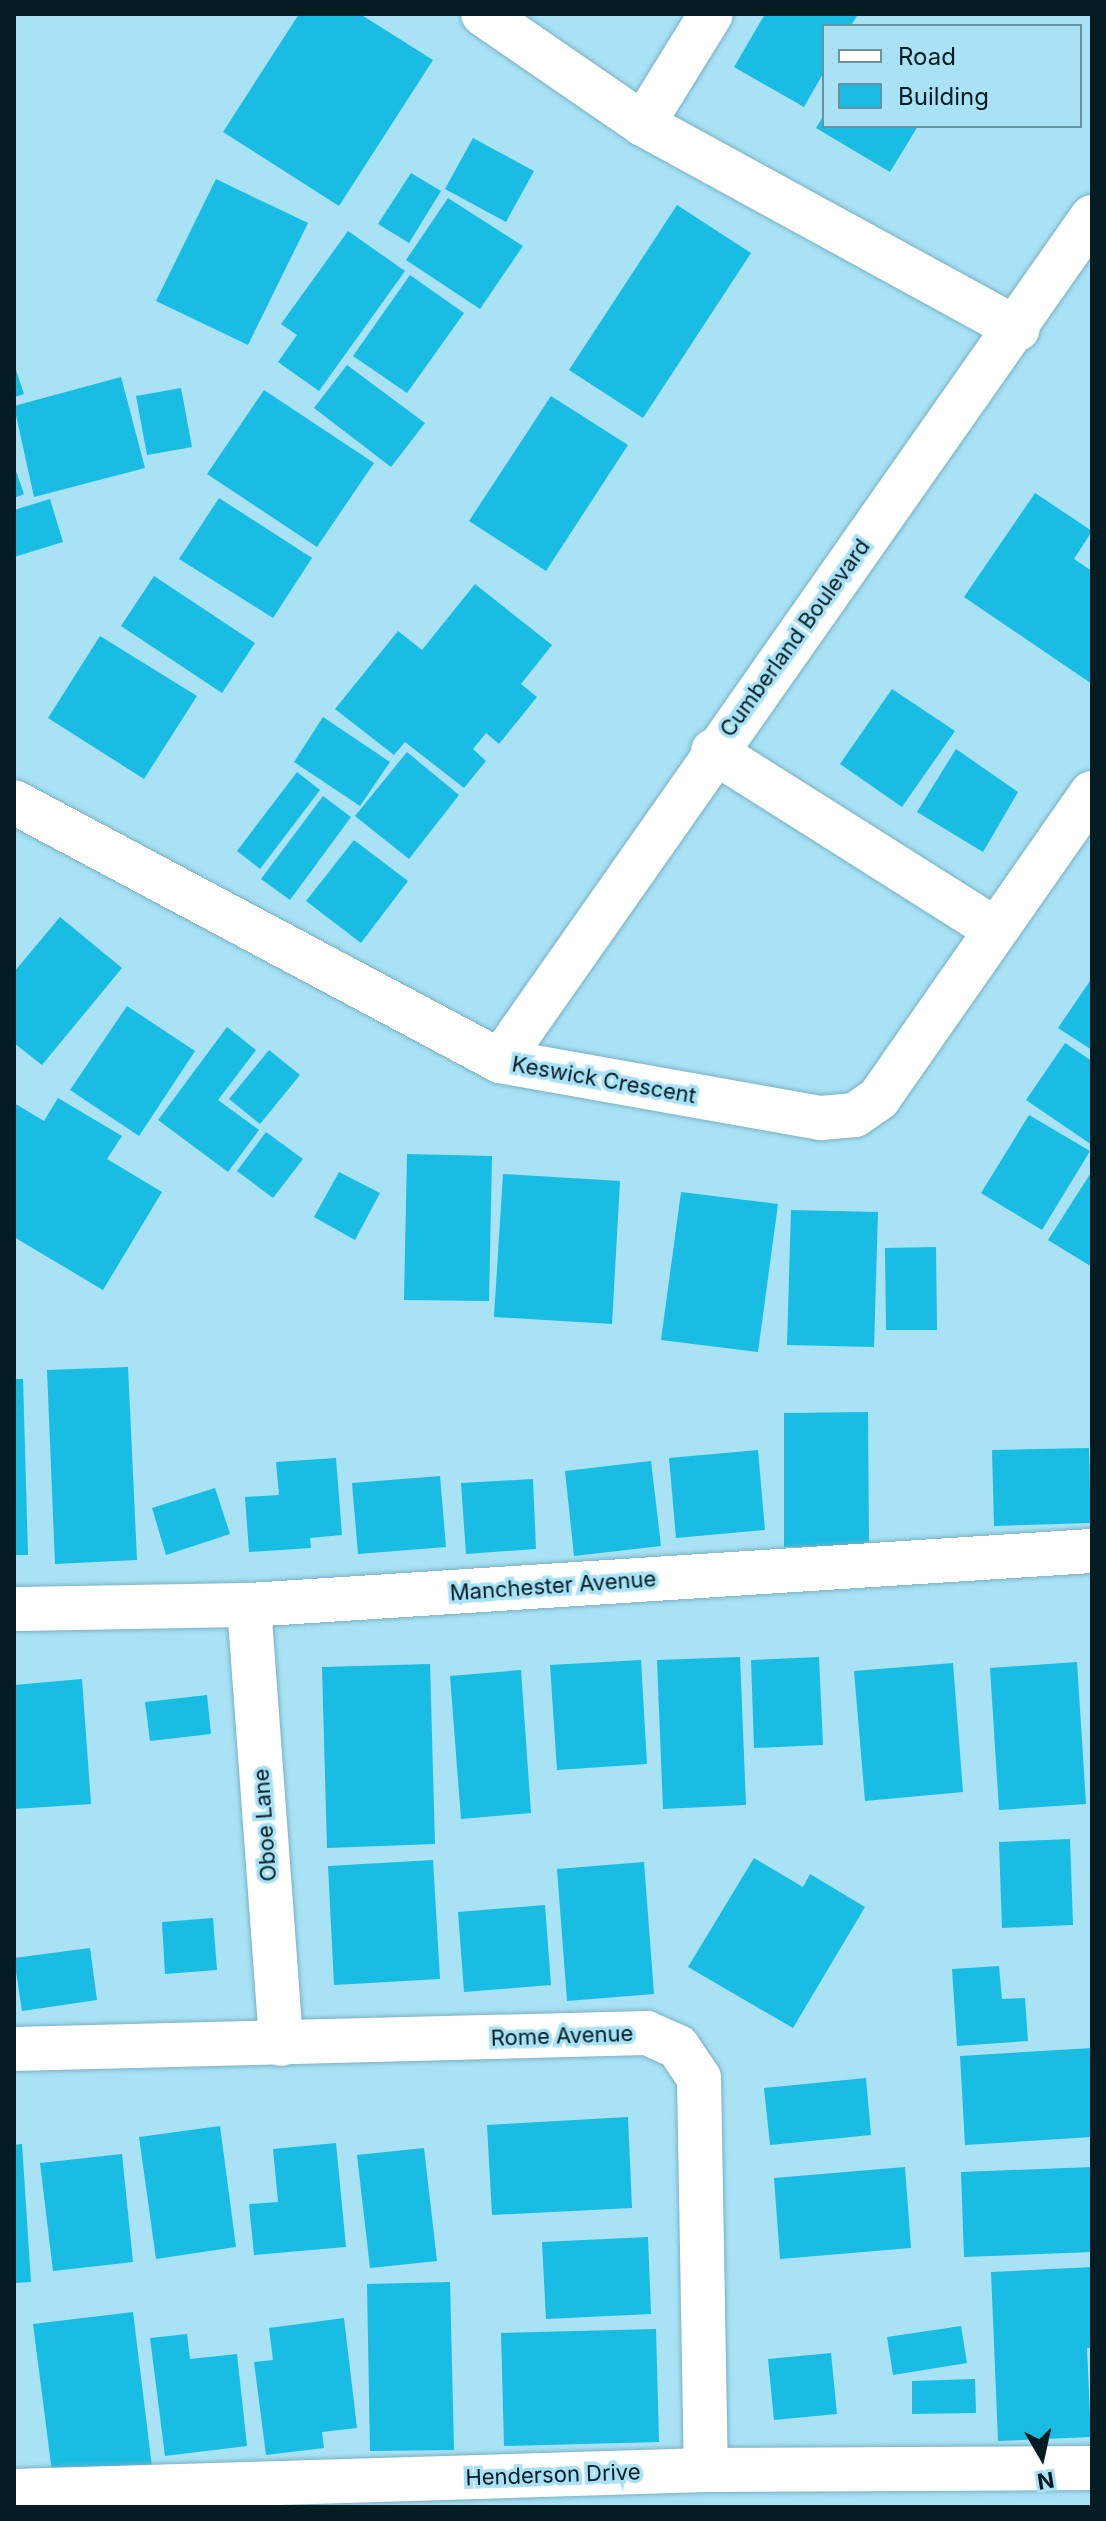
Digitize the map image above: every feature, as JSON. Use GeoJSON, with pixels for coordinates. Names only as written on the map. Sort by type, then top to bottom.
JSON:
{"type":"FeatureCollection","features":[{"type":"Feature","properties":{"kind":"street"},"geometry":{"type":"LineString","coordinates":[[483,14],[643,124],[1018,329]]}},
{"type":"Feature","properties":{"kind":"street"},"geometry":{"type":"LineString","coordinates":[[643,124],[711,14]]}},
{"type":"Feature","properties":{"kind":"street","name":"Cumberland Boulevard"},"geometry":{"type":"LineString","coordinates":[[500,1061],[713,751],[1018,329],[1092,217]]}},
{"type":"Feature","properties":{"kind":"street"},"geometry":{"type":"LineString","coordinates":[[713,751],[995,929]]}},
{"type":"Feature","properties":{"kind":"street","name":"Keswick Crescent"},"geometry":{"type":"LineString","coordinates":[[14,802],[500,1061],[821,1118],[855,1115],[879,1098],[1092,793]]}},
{"type":"Feature","properties":{"kind":"street","name":"Manchester Avenue"},"geometry":{"type":"LineString","coordinates":[[14,1609],[249,1605],[1092,1551]]}},
{"type":"Feature","properties":{"kind":"street","name":"Oboe Lane"},"geometry":{"type":"LineString","coordinates":[[249,1605],[281,2044]]}},
{"type":"Feature","properties":{"kind":"street","name":"Rome Avenue"},"geometry":{"type":"LineString","coordinates":[[14,2049],[647,2033],[678,2047],[699,2078],[706,2470]]}},
{"type":"Feature","properties":{"kind":"street","name":"Henderson Drive"},"geometry":{"type":"LineString","coordinates":[[14,2491],[706,2470],[1092,2468]]}},
{"type":"Feature","properties":{"kind":"building"},"geometry":{"type":"Polygon","coordinates":[[[299,14],[360,14],[433,60],[339,206],[223,132],[299,14]]]}},
{"type":"Feature","properties":{"kind":"building"},"geometry":{"type":"Polygon","coordinates":[[[765,14],[858,14],[852,24],[822,24],[822,76],[804,107],[734,67],[765,14]]]}},
{"type":"Feature","properties":{"kind":"building"},"geometry":{"type":"Polygon","coordinates":[[[822,118],[822,128],[917,128],[890,172],[816,128],[822,118]]]}},
{"type":"Feature","properties":{"kind":"building"},"geometry":{"type":"Polygon","coordinates":[[[473,138],[534,171],[506,222],[445,189],[473,138]]]}},
{"type":"Feature","properties":{"kind":"building"},"geometry":{"type":"Polygon","coordinates":[[[411,173],[441,191],[409,243],[378,224],[411,173]]]}},
{"type":"Feature","properties":{"kind":"building"},"geometry":{"type":"Polygon","coordinates":[[[216,179],[308,223],[248,345],[156,301],[216,179]]]}},
{"type":"Feature","properties":{"kind":"building"},"geometry":{"type":"Polygon","coordinates":[[[448,198],[523,246],[480,309],[406,260],[448,198]]]}},
{"type":"Feature","properties":{"kind":"building"},"geometry":{"type":"Polygon","coordinates":[[[677,205],[751,253],[643,418],[569,370],[677,205]]]}},
{"type":"Feature","properties":{"kind":"building"},"geometry":{"type":"Polygon","coordinates":[[[348,231],[405,271],[319,391],[278,362],[297,335],[281,324],[348,231]]]}},
{"type":"Feature","properties":{"kind":"building"},"geometry":{"type":"Polygon","coordinates":[[[410,275],[464,313],[407,393],[353,356],[410,275]]]}},
{"type":"Feature","properties":{"kind":"building"},"geometry":{"type":"Polygon","coordinates":[[[14,364],[24,394],[14,397],[14,364]]]}},
{"type":"Feature","properties":{"kind":"building"},"geometry":{"type":"Polygon","coordinates":[[[347,365],[425,423],[391,467],[314,408],[347,365]]]}},
{"type":"Feature","properties":{"kind":"building"},"geometry":{"type":"Polygon","coordinates":[[[121,377],[145,468],[34,497],[14,406],[121,377]]]}},
{"type":"Feature","properties":{"kind":"building"},"geometry":{"type":"Polygon","coordinates":[[[181,388],[192,447],[147,455],[136,396],[181,388]]]}},
{"type":"Feature","properties":{"kind":"building"},"geometry":{"type":"Polygon","coordinates":[[[264,390],[374,463],[317,547],[207,474],[264,390]]]}},
{"type":"Feature","properties":{"kind":"building"},"geometry":{"type":"Polygon","coordinates":[[[551,396],[628,445],[546,571],[469,521],[551,396]]]}},
{"type":"Feature","properties":{"kind":"building"},"geometry":{"type":"Polygon","coordinates":[[[14,465],[24,494],[14,498],[14,465]]]}},
{"type":"Feature","properties":{"kind":"building"},"geometry":{"type":"Polygon","coordinates":[[[1035,493],[1092,531],[1074,559],[1092,571],[1092,684],[964,597],[1035,493]]]}},
{"type":"Feature","properties":{"kind":"building"},"geometry":{"type":"Polygon","coordinates":[[[219,498],[312,558],[273,618],[179,559],[219,498]]]}},
{"type":"Feature","properties":{"kind":"building"},"geometry":{"type":"Polygon","coordinates":[[[50,499],[63,542],[14,557],[14,510],[50,499]]]}},
{"type":"Feature","properties":{"kind":"building"},"geometry":{"type":"Polygon","coordinates":[[[154,576],[255,643],[222,693],[121,626],[154,576]]]}},
{"type":"Feature","properties":{"kind":"building"},"geometry":{"type":"Polygon","coordinates":[[[475,584],[552,645],[521,684],[537,697],[499,744],[486,733],[473,749],[486,761],[464,788],[405,742],[394,755],[335,709],[398,631],[422,650],[475,584]]]}},
{"type":"Feature","properties":{"kind":"building"},"geometry":{"type":"Polygon","coordinates":[[[100,636],[197,696],[144,779],[48,718],[100,636]]]}},
{"type":"Feature","properties":{"kind":"building"},"geometry":{"type":"Polygon","coordinates":[[[892,689],[955,731],[902,807],[840,764],[892,689]]]}},
{"type":"Feature","properties":{"kind":"building"},"geometry":{"type":"Polygon","coordinates":[[[323,717],[390,762],[360,806],[294,762],[323,717]]]}},
{"type":"Feature","properties":{"kind":"building"},"geometry":{"type":"Polygon","coordinates":[[[956,749],[1018,792],[983,852],[917,812],[956,749]]]}},
{"type":"Feature","properties":{"kind":"building"},"geometry":{"type":"Polygon","coordinates":[[[407,752],[459,795],[409,859],[355,816],[407,752]]]}},
{"type":"Feature","properties":{"kind":"building"},"geometry":{"type":"Polygon","coordinates":[[[297,772],[320,790],[260,869],[237,851],[297,772]]]}},
{"type":"Feature","properties":{"kind":"building"},"geometry":{"type":"Polygon","coordinates":[[[323,796],[351,817],[290,900],[261,879],[323,796]]]}},
{"type":"Feature","properties":{"kind":"building"},"geometry":{"type":"Polygon","coordinates":[[[354,840],[408,881],[361,943],[306,901],[354,840]]]}},
{"type":"Feature","properties":{"kind":"building"},"geometry":{"type":"Polygon","coordinates":[[[60,917],[122,968],[42,1065],[14,1043],[14,972],[60,917]]]}},
{"type":"Feature","properties":{"kind":"building"},"geometry":{"type":"Polygon","coordinates":[[[1092,978],[1092,1050],[1058,1028],[1092,978]]]}},
{"type":"Feature","properties":{"kind":"building"},"geometry":{"type":"Polygon","coordinates":[[[127,1006],[195,1051],[139,1136],[70,1090],[127,1006]]]}},
{"type":"Feature","properties":{"kind":"building"},"geometry":{"type":"Polygon","coordinates":[[[227,1027],[256,1050],[218,1100],[259,1130],[228,1172],[158,1120],[227,1027]]]}},
{"type":"Feature","properties":{"kind":"building"},"geometry":{"type":"Polygon","coordinates":[[[1065,1043],[1092,1061],[1092,1145],[1026,1100],[1065,1043]]]}},
{"type":"Feature","properties":{"kind":"building"},"geometry":{"type":"Polygon","coordinates":[[[269,1050],[300,1075],[260,1124],[229,1099],[269,1050]]]}},
{"type":"Feature","properties":{"kind":"building"},"geometry":{"type":"Polygon","coordinates":[[[58,1098],[122,1136],[107,1159],[162,1192],[103,1290],[14,1237],[14,1103],[44,1121],[58,1098]]]}},
{"type":"Feature","properties":{"kind":"building"},"geometry":{"type":"Polygon","coordinates":[[[1029,1115],[1090,1151],[1042,1230],[981,1193],[1029,1115]]]}},
{"type":"Feature","properties":{"kind":"building"},"geometry":{"type":"Polygon","coordinates":[[[266,1132],[303,1159],[273,1198],[237,1171],[266,1132]]]}},
{"type":"Feature","properties":{"kind":"building"},"geometry":{"type":"Polygon","coordinates":[[[407,1154],[492,1156],[489,1301],[404,1300],[407,1154]]]}},
{"type":"Feature","properties":{"kind":"building"},"geometry":{"type":"Polygon","coordinates":[[[1092,1171],[1092,1267],[1048,1240],[1092,1171]]]}},
{"type":"Feature","properties":{"kind":"building"},"geometry":{"type":"Polygon","coordinates":[[[339,1172],[380,1193],[355,1240],[314,1217],[339,1172]]]}},
{"type":"Feature","properties":{"kind":"building"},"geometry":{"type":"Polygon","coordinates":[[[503,1174],[620,1181],[612,1324],[494,1317],[503,1174]]]}},
{"type":"Feature","properties":{"kind":"building"},"geometry":{"type":"Polygon","coordinates":[[[681,1192],[778,1204],[758,1352],[661,1340],[681,1192]]]}},
{"type":"Feature","properties":{"kind":"building"},"geometry":{"type":"Polygon","coordinates":[[[791,1210],[878,1212],[874,1347],[787,1345],[791,1210]]]}},
{"type":"Feature","properties":{"kind":"building"},"geometry":{"type":"Polygon","coordinates":[[[936,1247],[937,1330],[886,1330],[885,1248],[936,1247]]]}},
{"type":"Feature","properties":{"kind":"building"},"geometry":{"type":"Polygon","coordinates":[[[128,1367],[137,1560],[55,1564],[47,1370],[128,1367]]]}},
{"type":"Feature","properties":{"kind":"building"},"geometry":{"type":"Polygon","coordinates":[[[14,1379],[23,1379],[28,1555],[14,1555],[14,1379]]]}},
{"type":"Feature","properties":{"kind":"building"},"geometry":{"type":"Polygon","coordinates":[[[868,1412],[869,1546],[784,1547],[784,1413],[868,1412]]]}},
{"type":"Feature","properties":{"kind":"building"},"geometry":{"type":"Polygon","coordinates":[[[1089,1448],[1091,1523],[994,1526],[992,1450],[1089,1448]]]}},
{"type":"Feature","properties":{"kind":"building"},"geometry":{"type":"Polygon","coordinates":[[[758,1450],[765,1530],[676,1538],[669,1458],[758,1450]]]}},
{"type":"Feature","properties":{"kind":"building"},"geometry":{"type":"Polygon","coordinates":[[[336,1458],[342,1535],[310,1538],[311,1548],[249,1552],[245,1497],[279,1495],[276,1462],[336,1458]]]}},
{"type":"Feature","properties":{"kind":"building"},"geometry":{"type":"Polygon","coordinates":[[[651,1461],[661,1546],[574,1556],[565,1471],[651,1461]]]}},
{"type":"Feature","properties":{"kind":"building"},"geometry":{"type":"Polygon","coordinates":[[[440,1476],[446,1547],[358,1554],[352,1483],[440,1476]]]}},
{"type":"Feature","properties":{"kind":"building"},"geometry":{"type":"Polygon","coordinates":[[[533,1479],[536,1549],[466,1554],[461,1483],[533,1479]]]}},
{"type":"Feature","properties":{"kind":"building"},"geometry":{"type":"Polygon","coordinates":[[[215,1488],[230,1534],[166,1555],[152,1508],[215,1488]]]}},
{"type":"Feature","properties":{"kind":"building"},"geometry":{"type":"Polygon","coordinates":[[[740,1657],[746,1805],[663,1809],[657,1660],[740,1657]]]}},
{"type":"Feature","properties":{"kind":"building"},"geometry":{"type":"Polygon","coordinates":[[[819,1657],[823,1745],[754,1748],[751,1660],[819,1657]]]}},
{"type":"Feature","properties":{"kind":"building"},"geometry":{"type":"Polygon","coordinates":[[[641,1660],[647,1764],[557,1770],[550,1665],[641,1660]]]}},
{"type":"Feature","properties":{"kind":"building"},"geometry":{"type":"Polygon","coordinates":[[[1077,1662],[1086,1804],[999,1810],[990,1668],[1077,1662]]]}},
{"type":"Feature","properties":{"kind":"building"},"geometry":{"type":"Polygon","coordinates":[[[953,1663],[963,1792],[865,1801],[854,1671],[953,1663]]]}},
{"type":"Feature","properties":{"kind":"building"},"geometry":{"type":"Polygon","coordinates":[[[430,1664],[435,1844],[327,1848],[322,1667],[430,1664]]]}},
{"type":"Feature","properties":{"kind":"building"},"geometry":{"type":"Polygon","coordinates":[[[521,1670],[531,1813],[461,1819],[450,1676],[521,1670]]]}},
{"type":"Feature","properties":{"kind":"building"},"geometry":{"type":"Polygon","coordinates":[[[82,1679],[91,1804],[14,1809],[14,1685],[82,1679]]]}},
{"type":"Feature","properties":{"kind":"building"},"geometry":{"type":"Polygon","coordinates":[[[207,1695],[211,1734],[150,1741],[145,1702],[207,1695]]]}},
{"type":"Feature","properties":{"kind":"building"},"geometry":{"type":"Polygon","coordinates":[[[1070,1839],[1073,1925],[1002,1928],[999,1842],[1070,1839]]]}},
{"type":"Feature","properties":{"kind":"building"},"geometry":{"type":"Polygon","coordinates":[[[754,1858],[803,1887],[810,1874],[865,1907],[793,2028],[688,1967],[754,1858]]]}},
{"type":"Feature","properties":{"kind":"building"},"geometry":{"type":"Polygon","coordinates":[[[433,1860],[440,1979],[334,1985],[328,1866],[433,1860]]]}},
{"type":"Feature","properties":{"kind":"building"},"geometry":{"type":"Polygon","coordinates":[[[644,1862],[654,1994],[567,2001],[557,1869],[644,1862]]]}},
{"type":"Feature","properties":{"kind":"building"},"geometry":{"type":"Polygon","coordinates":[[[545,1905],[551,1985],[464,1992],[458,1912],[545,1905]]]}},
{"type":"Feature","properties":{"kind":"building"},"geometry":{"type":"Polygon","coordinates":[[[213,1918],[217,1970],[165,1974],[162,1922],[213,1918]]]}},
{"type":"Feature","properties":{"kind":"building"},"geometry":{"type":"Polygon","coordinates":[[[90,1948],[97,2000],[22,2011],[14,1958],[90,1948]]]}},
{"type":"Feature","properties":{"kind":"building"},"geometry":{"type":"Polygon","coordinates":[[[999,1966],[1002,1999],[1025,1998],[1028,2041],[957,2046],[952,1969],[999,1966]]]}},
{"type":"Feature","properties":{"kind":"building"},"geometry":{"type":"Polygon","coordinates":[[[1092,2048],[1092,2137],[965,2145],[960,2056],[1092,2048]]]}},
{"type":"Feature","properties":{"kind":"building"},"geometry":{"type":"Polygon","coordinates":[[[866,2078],[871,2135],[770,2145],[764,2088],[866,2078]]]}},
{"type":"Feature","properties":{"kind":"building"},"geometry":{"type":"Polygon","coordinates":[[[628,2117],[632,2208],[492,2215],[487,2125],[628,2117]]]}},
{"type":"Feature","properties":{"kind":"building"},"geometry":{"type":"Polygon","coordinates":[[[220,2126],[236,2247],[156,2259],[139,2137],[220,2126]]]}},
{"type":"Feature","properties":{"kind":"building"},"geometry":{"type":"Polygon","coordinates":[[[336,2143],[346,2247],[254,2255],[249,2204],[278,2202],[273,2149],[336,2143]]]}},
{"type":"Feature","properties":{"kind":"building"},"geometry":{"type":"Polygon","coordinates":[[[22,2144],[31,2282],[14,2283],[14,2145],[22,2144]]]}},
{"type":"Feature","properties":{"kind":"building"},"geometry":{"type":"Polygon","coordinates":[[[424,2148],[437,2261],[370,2268],[357,2155],[424,2148]]]}},
{"type":"Feature","properties":{"kind":"building"},"geometry":{"type":"Polygon","coordinates":[[[122,2154],[133,2262],[53,2271],[40,2163],[122,2154]]]}},
{"type":"Feature","properties":{"kind":"building"},"geometry":{"type":"Polygon","coordinates":[[[905,2167],[911,2248],[780,2259],[774,2178],[905,2167]]]}},
{"type":"Feature","properties":{"kind":"building"},"geometry":{"type":"Polygon","coordinates":[[[1092,2167],[1092,2252],[964,2257],[961,2172],[1092,2167]]]}},
{"type":"Feature","properties":{"kind":"building"},"geometry":{"type":"Polygon","coordinates":[[[648,2237],[651,2314],[546,2319],[542,2242],[648,2237]]]}},
{"type":"Feature","properties":{"kind":"building"},"geometry":{"type":"Polygon","coordinates":[[[1092,2267],[1092,2348],[1087,2348],[1091,2437],[998,2441],[991,2272],[1092,2267]]]}},
{"type":"Feature","properties":{"kind":"building"},"geometry":{"type":"Polygon","coordinates":[[[450,2282],[454,2450],[370,2451],[367,2284],[450,2282]]]}},
{"type":"Feature","properties":{"kind":"building"},"geometry":{"type":"Polygon","coordinates":[[[133,2312],[152,2467],[53,2480],[33,2324],[133,2312]]]}},
{"type":"Feature","properties":{"kind":"building"},"geometry":{"type":"Polygon","coordinates":[[[344,2318],[357,2428],[322,2432],[324,2448],[266,2455],[254,2362],[273,2360],[269,2328],[344,2318]]]}},
{"type":"Feature","properties":{"kind":"building"},"geometry":{"type":"Polygon","coordinates":[[[961,2326],[967,2363],[893,2375],[887,2337],[961,2326]]]}},
{"type":"Feature","properties":{"kind":"building"},"geometry":{"type":"Polygon","coordinates":[[[656,2329],[659,2442],[504,2446],[501,2333],[656,2329]]]}},
{"type":"Feature","properties":{"kind":"building"},"geometry":{"type":"Polygon","coordinates":[[[187,2334],[190,2359],[237,2354],[247,2446],[165,2456],[150,2338],[187,2334]]]}},
{"type":"Feature","properties":{"kind":"building"},"geometry":{"type":"Polygon","coordinates":[[[831,2353],[837,2414],[774,2420],[768,2359],[831,2353]]]}},
{"type":"Feature","properties":{"kind":"building"},"geometry":{"type":"Polygon","coordinates":[[[975,2379],[976,2413],[912,2414],[912,2381],[975,2379]]]}}]}
